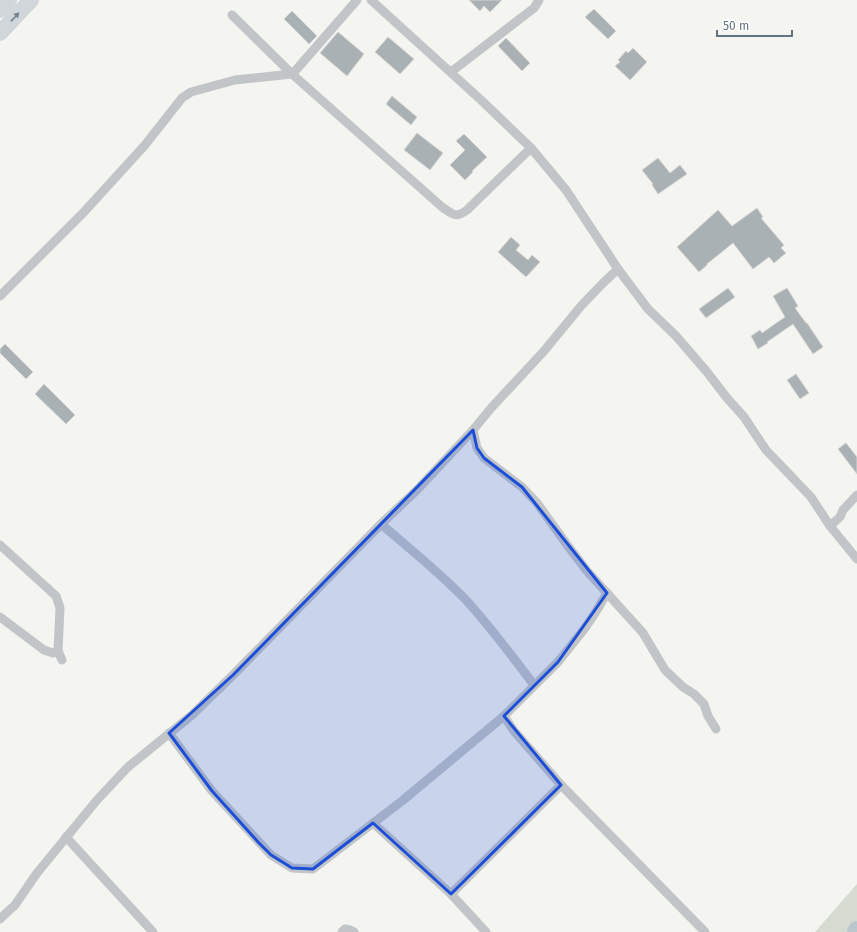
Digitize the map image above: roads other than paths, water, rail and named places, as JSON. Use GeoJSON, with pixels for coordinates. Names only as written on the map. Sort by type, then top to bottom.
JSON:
{"type":"FeatureCollection","features":[{"type":"Feature","properties":{"kind":"highway"},"geometry":{"type":"LineString","coordinates":[[0,10],[9,0]]}},
{"type":"Feature","properties":{"kind":"highway"},"geometry":{"type":"LineString","coordinates":[[0,33],[31,0]]}},
{"type":"Feature","properties":{"kind":"street"},"geometry":{"type":"LineString","coordinates":[[0,296],[84,212],[145,145],[182,98],[191,92],[235,80],[292,74],[357,0]]}},
{"type":"Feature","properties":{"kind":"street"},"geometry":{"type":"LineString","coordinates":[[371,0],[451,72],[531,148],[566,190],[618,269],[648,309],[676,336],[707,372],[744,417],[766,450],[811,497],[830,526],[857,559]]}},
{"type":"Feature","properties":{"kind":"street"},"geometry":{"type":"LineString","coordinates":[[451,72],[534,8],[539,0]]}},
{"type":"Feature","properties":{"kind":"street"},"geometry":{"type":"LineString","coordinates":[[232,15],[292,74],[442,207],[455,215],[461,214],[467,210],[531,148]]}},
{"type":"Feature","properties":{"kind":"street"},"geometry":{"type":"LineString","coordinates":[[0,919],[15,905],[37,873],[97,800],[128,767],[192,714],[233,675],[381,524],[417,490],[544,351],[581,306],[618,269]]}},
{"type":"Feature","properties":{"kind":"street"},"geometry":{"type":"LineString","coordinates":[[473,430],[477,448],[484,458],[522,487],[537,503],[587,571],[643,633],[666,670],[683,687],[694,694],[704,704],[708,716],[716,729]]}},
{"type":"Feature","properties":{"kind":"street"},"geometry":{"type":"LineString","coordinates":[[830,526],[840,517],[843,510],[857,495]]}},
{"type":"Feature","properties":{"kind":"street"},"geometry":{"type":"LineString","coordinates":[[381,524],[433,568],[465,599],[483,619],[534,685]]}},
{"type":"Feature","properties":{"kind":"street"},"geometry":{"type":"LineString","coordinates":[[0,545],[56,596],[60,608],[58,651],[62,660]]}},
{"type":"Feature","properties":{"kind":"street"},"geometry":{"type":"LineString","coordinates":[[169,733],[212,791],[271,855],[292,868],[313,869],[402,801],[504,716],[558,662],[575,642],[608,593]]}},
{"type":"Feature","properties":{"kind":"street"},"geometry":{"type":"LineString","coordinates":[[0,617],[44,650],[53,653],[58,651]]}},
{"type":"Feature","properties":{"kind":"street"},"geometry":{"type":"LineString","coordinates":[[504,716],[514,731],[561,785],[705,932]]}},
{"type":"Feature","properties":{"kind":"street"},"geometry":{"type":"LineString","coordinates":[[451,894],[561,785]]}},
{"type":"Feature","properties":{"kind":"street"},"geometry":{"type":"LineString","coordinates":[[373,823],[451,894],[486,932]]}},
{"type":"Feature","properties":{"kind":"street"},"geometry":{"type":"LineString","coordinates":[[66,837],[153,932]]}},
{"type":"Feature","properties":{"kind":"street"},"geometry":{"type":"LineString","coordinates":[[342,932],[345,929],[354,932]]}}]}
